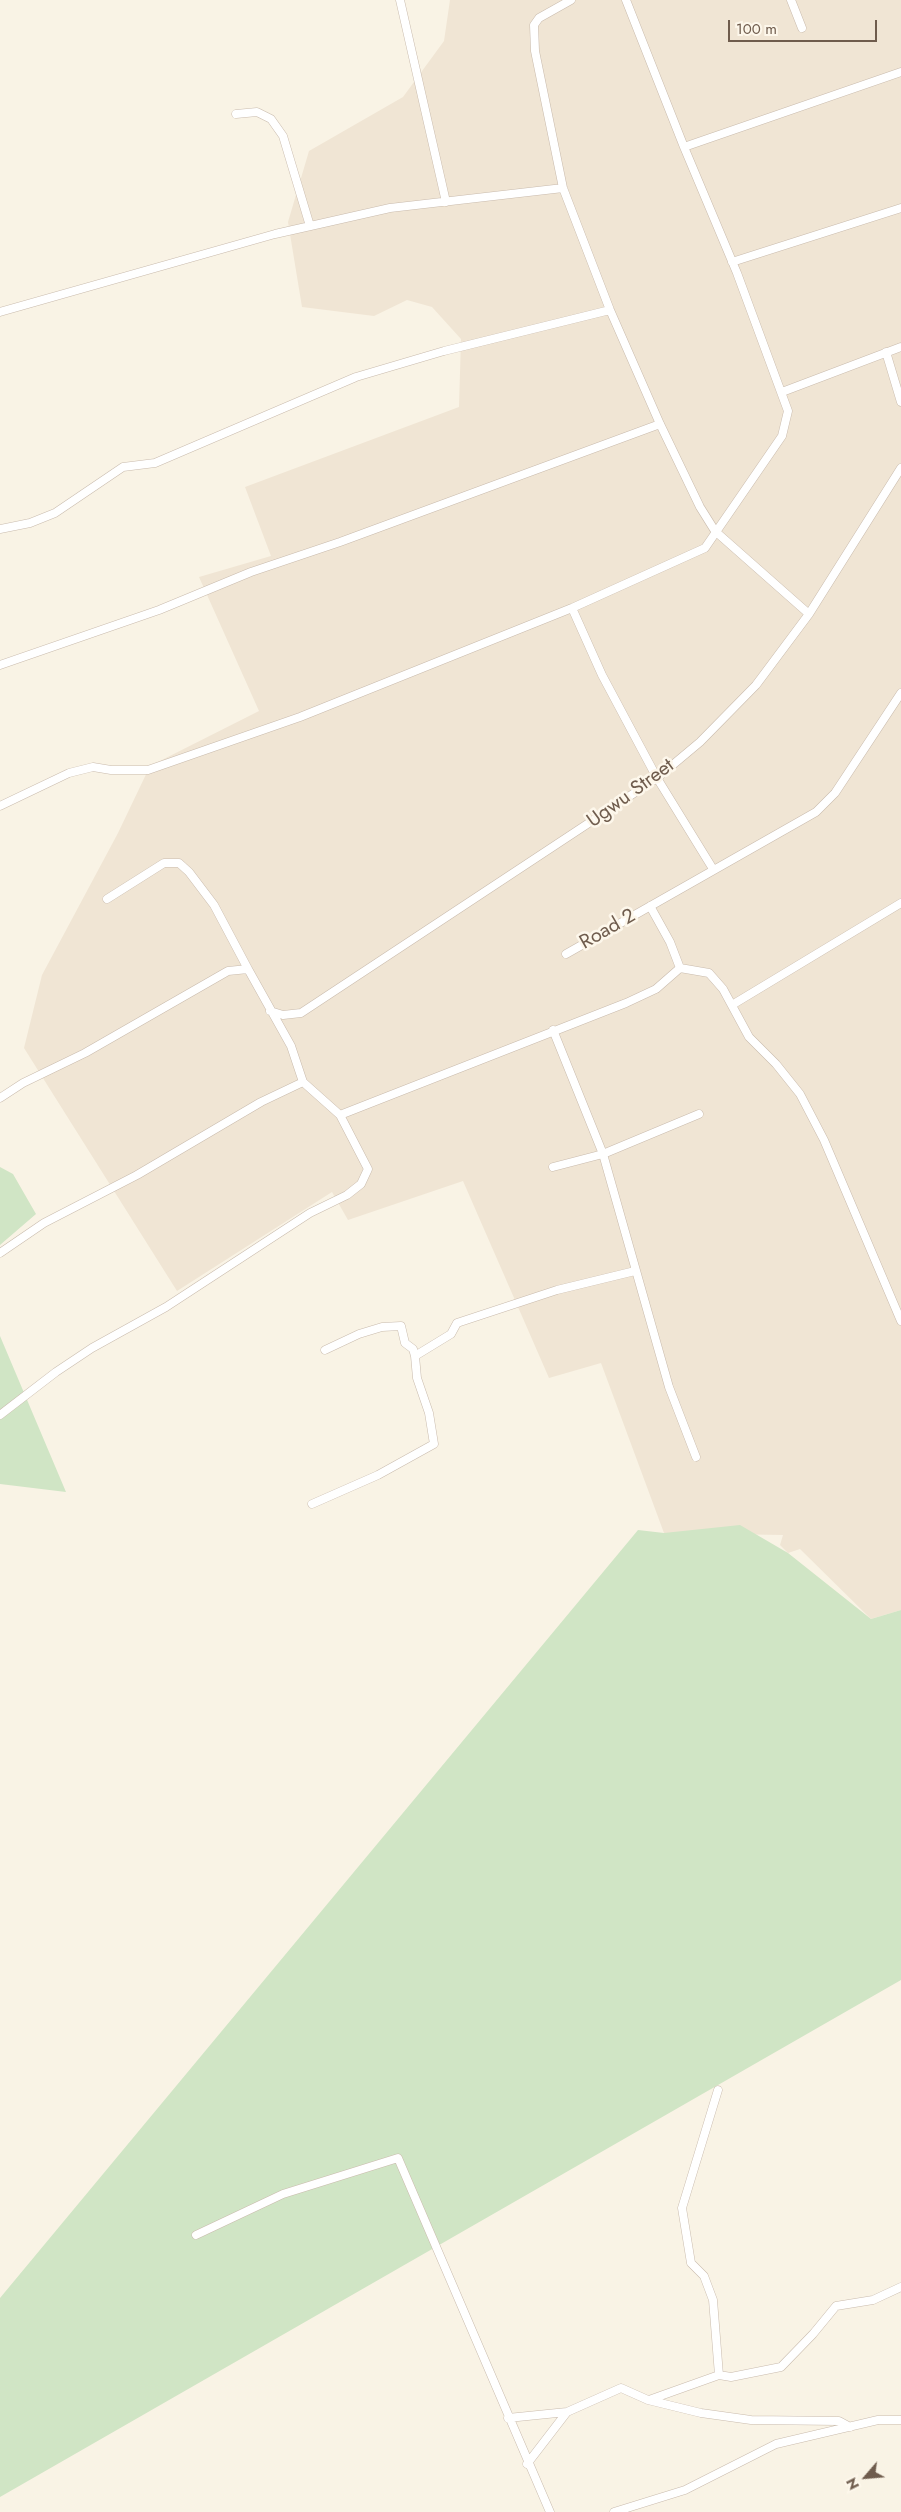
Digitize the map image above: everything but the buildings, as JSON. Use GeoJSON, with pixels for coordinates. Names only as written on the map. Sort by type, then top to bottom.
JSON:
{"type":"FeatureCollection","features":[{"type":"Feature","properties":{"kind":"street"},"geometry":{"type":"LineString","coordinates":[[400,0],[446,202]]}},
{"type":"Feature","properties":{"kind":"street"},"geometry":{"type":"LineString","coordinates":[[571,0],[539,18],[534,25],[535,51],[563,188],[610,310],[660,424],[700,507],[715,531],[808,614]]}},
{"type":"Feature","properties":{"kind":"street"},"geometry":{"type":"LineString","coordinates":[[0,806],[69,772],[92,766],[111,770],[148,770],[300,717],[572,608],[705,548],[782,436],[788,411],[732,262],[626,0]]}},
{"type":"Feature","properties":{"kind":"street"},"geometry":{"type":"LineString","coordinates":[[791,0],[802,28]]}},
{"type":"Feature","properties":{"kind":"street"},"geometry":{"type":"LineString","coordinates":[[684,146],[901,72]]}},
{"type":"Feature","properties":{"kind":"street"},"geometry":{"type":"LineString","coordinates":[[236,114],[257,112],[271,119],[283,136],[310,226]]}},
{"type":"Feature","properties":{"kind":"street"},"geometry":{"type":"LineString","coordinates":[[0,312],[310,226],[390,208],[563,188]]}},
{"type":"Feature","properties":{"kind":"street"},"geometry":{"type":"LineString","coordinates":[[732,262],[901,208]]}},
{"type":"Feature","properties":{"kind":"street"},"geometry":{"type":"LineString","coordinates":[[0,529],[30,524],[55,513],[123,467],[155,463],[356,377],[444,351],[610,310]]}},
{"type":"Feature","properties":{"kind":"street"},"geometry":{"type":"LineString","coordinates":[[782,392],[901,347]]}},
{"type":"Feature","properties":{"kind":"street"},"geometry":{"type":"LineString","coordinates":[[886,352],[901,402]]}},
{"type":"Feature","properties":{"kind":"street"},"geometry":{"type":"LineString","coordinates":[[0,665],[159,610],[251,572],[340,542],[660,424]]}},
{"type":"Feature","properties":{"kind":"street","name":"Ugwu Street"},"geometry":{"type":"LineString","coordinates":[[270,1011],[283,1015],[301,1013],[658,778],[700,742],[756,685],[808,614],[901,468]]}},
{"type":"Feature","properties":{"kind":"street"},"geometry":{"type":"LineString","coordinates":[[572,608],[602,674],[658,778],[713,869]]}},
{"type":"Feature","properties":{"kind":"street","name":"Road 2"},"geometry":{"type":"LineString","coordinates":[[566,954],[816,812],[836,793],[901,694]]}},
{"type":"Feature","properties":{"kind":"street"},"geometry":{"type":"LineString","coordinates":[[0,1415],[56,1372],[92,1348],[166,1306],[310,1213],[347,1195],[361,1184],[368,1169],[340,1115],[303,1082],[291,1046],[270,1011],[214,905],[189,872],[179,862],[164,863],[107,899]]}},
{"type":"Feature","properties":{"kind":"street"},"geometry":{"type":"LineString","coordinates":[[732,1005],[901,903]]}},
{"type":"Feature","properties":{"kind":"street"},"geometry":{"type":"LineString","coordinates":[[650,906],[670,942],[680,968]]}},
{"type":"Feature","properties":{"kind":"street"},"geometry":{"type":"LineString","coordinates":[[680,968],[709,973],[724,989],[749,1037],[776,1064],[800,1094],[824,1140],[901,1321]]}},
{"type":"Feature","properties":{"kind":"street"},"geometry":{"type":"LineString","coordinates":[[340,1115],[656,989],[680,968]]}},
{"type":"Feature","properties":{"kind":"street"},"geometry":{"type":"LineString","coordinates":[[0,1098],[23,1083],[85,1053],[222,974],[228,971],[248,969]]}},
{"type":"Feature","properties":{"kind":"street"},"geometry":{"type":"LineString","coordinates":[[553,1030],[603,1154],[635,1271],[659,1345],[669,1387],[696,1457]]}},
{"type":"Feature","properties":{"kind":"street"},"geometry":{"type":"LineString","coordinates":[[0,1253],[44,1223],[136,1175],[262,1102],[303,1082]]}},
{"type":"Feature","properties":{"kind":"street"},"geometry":{"type":"LineString","coordinates":[[553,1167],[603,1154],[699,1114]]}},
{"type":"Feature","properties":{"kind":"street"},"geometry":{"type":"LineString","coordinates":[[415,1356],[452,1334],[458,1323],[557,1290],[635,1271]]}},
{"type":"Feature","properties":{"kind":"street"},"geometry":{"type":"LineString","coordinates":[[312,1504],[378,1475],[434,1444],[429,1413],[417,1378],[415,1356],[413,1349],[405,1343],[401,1326],[382,1327],[359,1334],[325,1350]]}},
{"type":"Feature","properties":{"kind":"street"},"geometry":{"type":"LineString","coordinates":[[718,2090],[682,2208],[691,2264],[704,2276],[713,2300],[719,2375]]}},
{"type":"Feature","properties":{"kind":"street"},"geometry":{"type":"LineString","coordinates":[[196,2235],[283,2194],[398,2158],[508,2418],[550,2512]]}},
{"type":"Feature","properties":{"kind":"street"},"geometry":{"type":"LineString","coordinates":[[648,2400],[719,2375],[732,2378],[780,2367],[813,2334],[836,2306],[873,2300],[901,2287]]}},
{"type":"Feature","properties":{"kind":"street"},"geometry":{"type":"LineString","coordinates":[[508,2418],[567,2412],[621,2388],[648,2400],[701,2413],[751,2420],[839,2421],[850,2427]]}},
{"type":"Feature","properties":{"kind":"street"},"geometry":{"type":"LineString","coordinates":[[528,2464],[567,2412]]}},
{"type":"Feature","properties":{"kind":"street"},"geometry":{"type":"LineString","coordinates":[[614,2512],[686,2490],[776,2444],[878,2420],[901,2420]]}},
{"type":"Feature","properties":{"kind":"shaded area"},"geometry":{"type":"Polygon","coordinates":[[[450,0],[901,0],[901,1610],[871,1619],[800,1549],[788,1553],[780,1545],[783,1535],[664,1533],[601,1363],[549,1378],[463,1181],[348,1220],[332,1192],[177,1291],[24,1048],[42,975],[118,833],[150,766],[259,711],[199,577],[271,556],[245,487],[459,407],[461,339],[432,307],[407,300],[374,316],[302,307],[288,222],[309,151],[403,97],[444,41],[450,0]]]}},
{"type":"Feature","properties":{"kind":"green space"},"geometry":{"type":"Polygon","coordinates":[[[0,1167],[13,1174],[36,1214],[0,1245],[0,1167]]]}},
{"type":"Feature","properties":{"kind":"green space"},"geometry":{"type":"Polygon","coordinates":[[[0,1336],[66,1492],[0,1484],[0,1336]]]}},
{"type":"Feature","properties":{"kind":"green space"},"geometry":{"type":"Polygon","coordinates":[[[740,1525],[788,1553],[871,1619],[901,1610],[901,1980],[0,2497],[0,2298],[638,1530],[664,1533],[740,1525]]]}}]}
